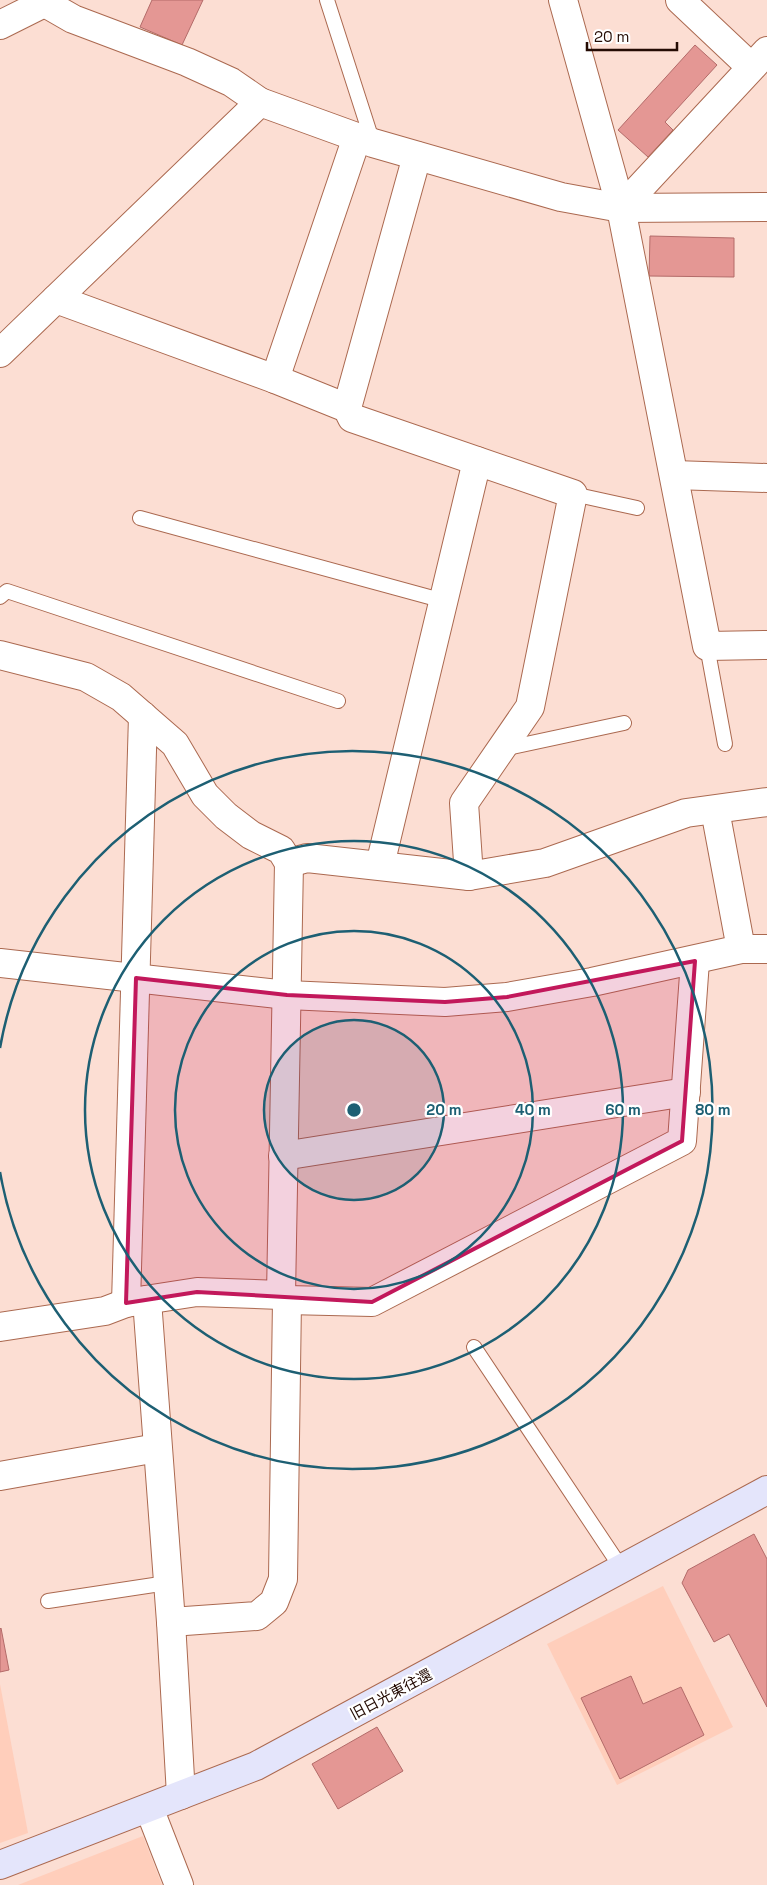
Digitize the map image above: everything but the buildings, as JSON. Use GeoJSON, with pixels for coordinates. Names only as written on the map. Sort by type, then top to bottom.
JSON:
{"type":"FeatureCollection","features":[{"type":"Feature","properties":{"kind":"street"},"geometry":{"type":"LineString","coordinates":[[563,0],[621,208],[707,646],[767,645]]}},
{"type":"Feature","properties":{"kind":"street"},"geometry":{"type":"LineString","coordinates":[[621,208],[761,59],[680,0]]}},
{"type":"Feature","properties":{"kind":"street"},"geometry":{"type":"LineString","coordinates":[[0,25],[42,2],[73,19],[187,62],[231,82],[260,102],[365,140],[561,197],[621,208],[767,208]]}},
{"type":"Feature","properties":{"kind":"street"},"geometry":{"type":"LineString","coordinates":[[0,353],[260,102]]}},
{"type":"Feature","properties":{"kind":"street"},"geometry":{"type":"LineString","coordinates":[[275,379],[365,140]]}},
{"type":"Feature","properties":{"kind":"street"},"geometry":{"type":"LineString","coordinates":[[347,408],[416,156]]}},
{"type":"Feature","properties":{"kind":"street"},"geometry":{"type":"LineString","coordinates":[[56,299],[275,379],[347,408],[352,418],[573,494],[530,707],[464,803],[469,876]]}},
{"type":"Feature","properties":{"kind":"street"},"geometry":{"type":"LineString","coordinates":[[380,865],[478,461]]}},
{"type":"Feature","properties":{"kind":"street"},"geometry":{"type":"LineString","coordinates":[[674,475],[767,478]]}},
{"type":"Feature","properties":{"kind":"street"},"geometry":{"type":"LineString","coordinates":[[0,655],[86,677],[121,697],[175,744],[205,795],[226,816],[251,835],[281,850],[289,862],[283,1156],[283,1579],[274,1602],[257,1616],[171,1622]]}},
{"type":"Feature","properties":{"kind":"street"},"geometry":{"type":"LineString","coordinates":[[143,716],[136,978],[137,1302],[157,1448],[171,1622],[181,1795]]}},
{"type":"Feature","properties":{"kind":"street"},"geometry":{"type":"LineString","coordinates":[[289,862],[306,858],[469,876],[545,863],[686,813],[767,802]]}},
{"type":"Feature","properties":{"kind":"street"},"geometry":{"type":"LineString","coordinates":[[0,963],[287,995],[445,1002],[508,997],[754,949],[715,810]]}},
{"type":"Feature","properties":{"kind":"street"},"geometry":{"type":"LineString","coordinates":[[0,1327],[105,1311],[137,1302],[197,1292],[372,1302],[682,1140],[695,961]]}},
{"type":"Feature","properties":{"kind":"street"},"geometry":{"type":"LineString","coordinates":[[283,1156],[686,1092]]}},
{"type":"Feature","properties":{"kind":"street"},"geometry":{"type":"LineString","coordinates":[[0,1476],[157,1448]]}},
{"type":"Feature","properties":{"kind":"street","name":"旧日光東往還"},"geometry":{"type":"LineString","coordinates":[[0,1865],[256,1766],[767,1490]]}},
{"type":"Feature","properties":{"kind":"street"},"geometry":{"type":"LineString","coordinates":[[149,1808],[179,1885]]}},
{"type":"Feature","properties":{"kind":"lane"},"geometry":{"type":"LineString","coordinates":[[327,0],[365,140]]}},
{"type":"Feature","properties":{"kind":"lane"},"geometry":{"type":"LineString","coordinates":[[573,494],[637,508]]}},
{"type":"Feature","properties":{"kind":"lane"},"geometry":{"type":"LineString","coordinates":[[140,518],[444,601]]}},
{"type":"Feature","properties":{"kind":"lane"},"geometry":{"type":"LineString","coordinates":[[0,597],[7,591],[338,701]]}},
{"type":"Feature","properties":{"kind":"lane"},"geometry":{"type":"LineString","coordinates":[[707,646],[724,744]]}},
{"type":"Feature","properties":{"kind":"lane"},"geometry":{"type":"LineString","coordinates":[[502,749],[624,722]]}},
{"type":"Feature","properties":{"kind":"lane"},"geometry":{"type":"LineString","coordinates":[[474,1347],[622,1570]]}},
{"type":"Feature","properties":{"kind":"lane"},"geometry":{"type":"LineString","coordinates":[[48,1601],[167,1583]]}},
{"type":"Feature","properties":{"kind":"highlighted area"},"geometry":{"type":"Polygon","coordinates":[[[695,961],[682,1141],[372,1302],[197,1292],[126,1303],[136,978],[287,995],[445,1002],[507,997],[695,961]]]}},
{"type":"Feature","properties":{"kind":"shaded area"},"geometry":{"type":"Polygon","coordinates":[[[663,1586],[733,1727],[617,1785],[547,1644],[663,1586]]]}},
{"type":"Feature","properties":{"kind":"shaded area"},"geometry":{"type":"Polygon","coordinates":[[[0,1684],[28,1833],[0,1843],[0,1684]]]}},
{"type":"Feature","properties":{"kind":"shaded area"},"geometry":{"type":"Polygon","coordinates":[[[143,1836],[162,1885],[18,1885],[143,1836]]]}}]}
